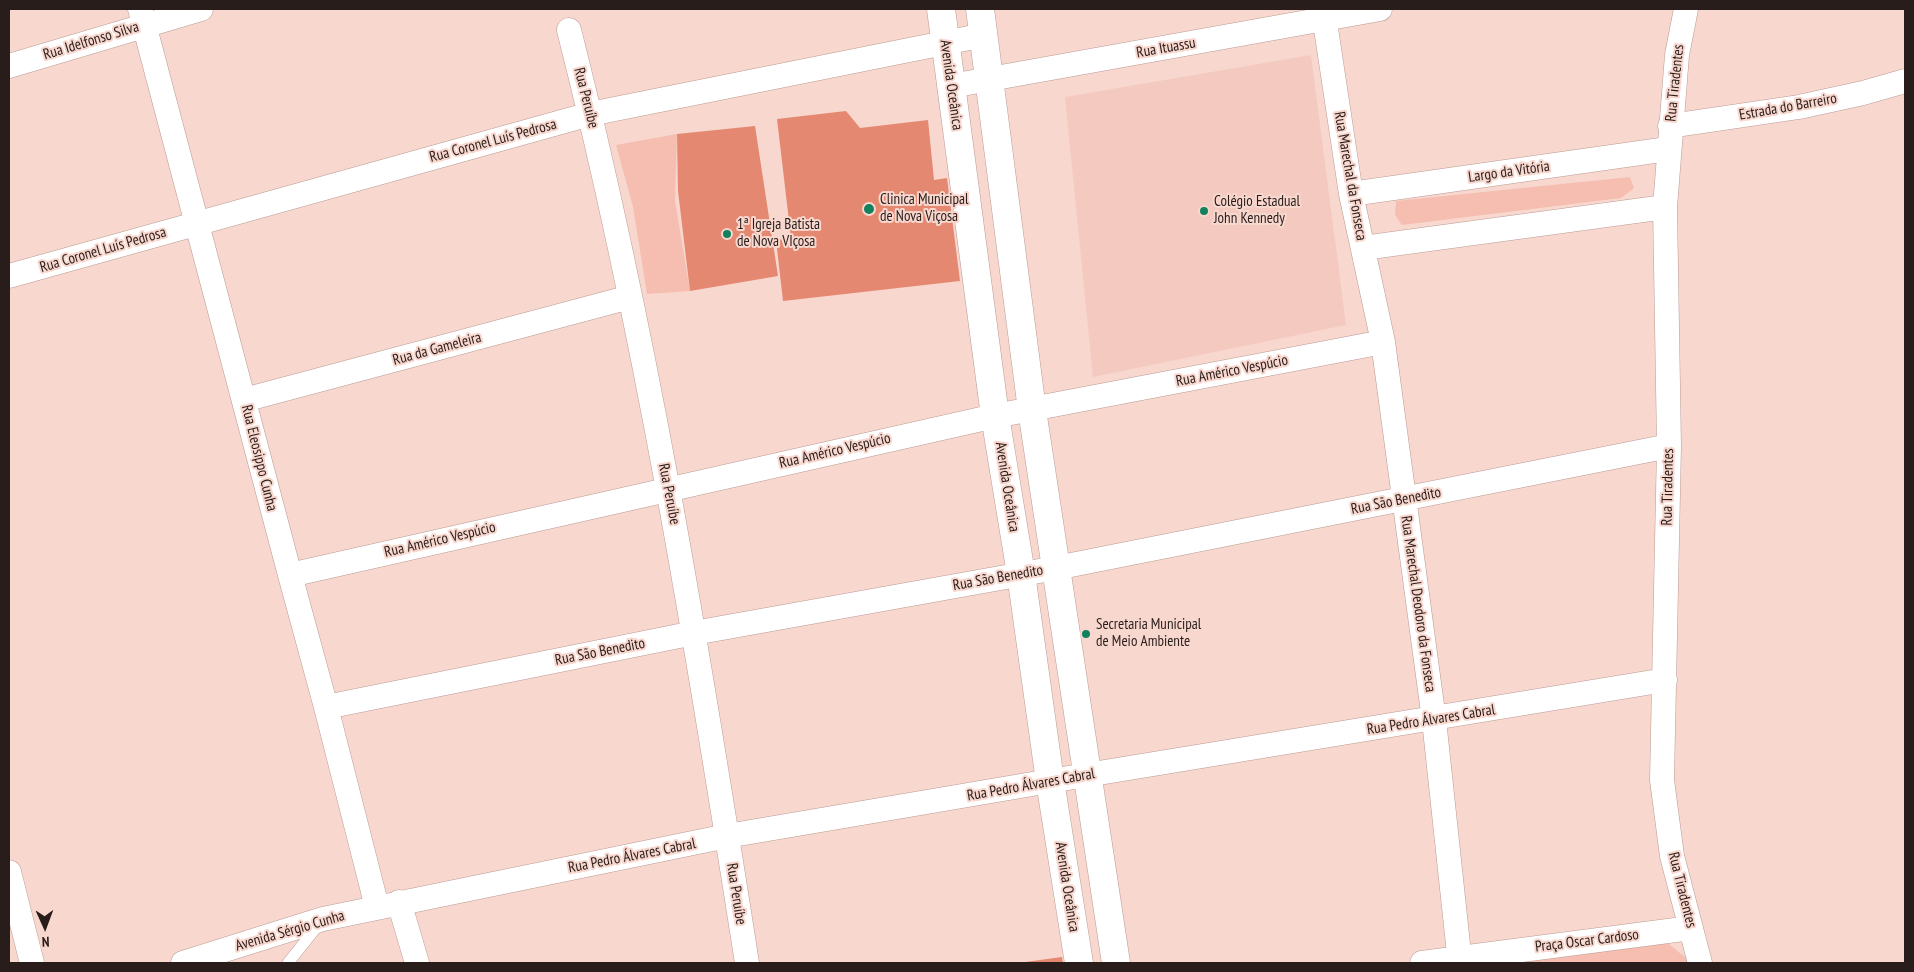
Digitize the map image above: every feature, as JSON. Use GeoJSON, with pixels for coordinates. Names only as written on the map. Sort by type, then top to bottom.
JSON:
{"type":"FeatureCollection","features":[{"type":"Feature","properties":{"kind":"street","name":"Rua Idelfonso Silva"},"geometry":{"type":"LineString","coordinates":[[9,66],[143,16],[202,9]]}},
{"type":"Feature","properties":{"kind":"street","name":"Avenida Oceânica"},"geometry":{"type":"LineString","coordinates":[[941,9],[995,416],[1021,574],[1050,781],[1079,963]]}},
{"type":"Feature","properties":{"kind":"street","name":"Rua Ituassu"},"geometry":{"type":"LineString","coordinates":[[951,86],[990,80],[1324,14],[1380,9]]}},
{"type":"Feature","properties":{"kind":"street","name":"Rua Tiradentes"},"geometry":{"type":"LineString","coordinates":[[1686,9],[1677,55],[1668,149],[1665,208],[1669,446],[1662,780],[1672,856],[1700,963]]}},
{"type":"Feature","properties":{"kind":"street","name":"Rua Marechal da Fonseca"},"geometry":{"type":"LineString","coordinates":[[1324,14],[1351,194],[1383,342]]}},
{"type":"Feature","properties":{"kind":"street","name":"Rua Eleosippo Cunha"},"geometry":{"type":"LineString","coordinates":[[143,16],[326,707],[388,905],[417,963]]}},
{"type":"Feature","properties":{"kind":"street","name":"Rua Coronel Luís Pedrosa"},"geometry":{"type":"LineString","coordinates":[[9,276],[590,114],[945,41],[982,22]]}},
{"type":"Feature","properties":{"kind":"street"},"geometry":{"type":"LineString","coordinates":[[982,22],[1032,410],[1116,963]]}},
{"type":"Feature","properties":{"kind":"street","name":"Rua Peruíbe"},"geometry":{"type":"LineString","coordinates":[[569,30],[590,114],[630,298],[668,488],[728,836],[747,963]]}},
{"type":"Feature","properties":{"kind":"street","name":"Estrada do Barreiro"},"geometry":{"type":"LineString","coordinates":[[1670,126],[1799,107],[1863,93],[1905,81]]}},
{"type":"Feature","properties":{"kind":"street","name":"Largo da Vitória"},"geometry":{"type":"LineString","coordinates":[[1351,194],[1668,149]]}},
{"type":"Feature","properties":{"kind":"street"},"geometry":{"type":"LineString","coordinates":[[1363,248],[1665,208]]}},
{"type":"Feature","properties":{"kind":"street","name":"Rua da Gameleira"},"geometry":{"type":"LineString","coordinates":[[244,400],[630,298]]}},
{"type":"Feature","properties":{"kind":"street","name":"Rua Américo Vespúcio"},"geometry":{"type":"LineString","coordinates":[[290,575],[668,488],[995,416],[1383,342]]}},
{"type":"Feature","properties":{"kind":"street","name":"Rua Marechal Deodoro da Fonseca"},"geometry":{"type":"LineString","coordinates":[[1383,342],[1434,720],[1460,960]]}},
{"type":"Feature","properties":{"kind":"street","name":"Rua São Benedito"},"geometry":{"type":"LineString","coordinates":[[326,707],[694,633],[1056,568],[1669,446]]}},
{"type":"Feature","properties":{"kind":"street","name":"Rua Pedro Álvares Cabral"},"geometry":{"type":"LineString","coordinates":[[388,905],[728,836],[1050,781],[1434,720],[1665,680]]}},
{"type":"Feature","properties":{"kind":"street"},"geometry":{"type":"LineString","coordinates":[[9,872],[32,963]]}},
{"type":"Feature","properties":{"kind":"street","name":"Avenida Sérgio Cunha"},"geometry":{"type":"LineString","coordinates":[[183,963],[323,919],[388,905]]}},
{"type":"Feature","properties":{"kind":"street","name":"Praça Oscar Cardoso"},"geometry":{"type":"LineString","coordinates":[[1422,963],[1460,960],[1691,928]]}},
{"type":"Feature","properties":{"kind":"lane"},"geometry":{"type":"LineString","coordinates":[[288,963],[323,919]]}},
{"type":"Feature","properties":{"kind":"shaded area","name":"Colégio Estadual John Kennedy"},"geometry":{"type":"Polygon","coordinates":[[[1311,55],[1346,325],[1093,377],[1065,97],[1311,55]]]}},
{"type":"Feature","properties":{"kind":"shaded area"},"geometry":{"type":"Polygon","coordinates":[[[677,134],[675,201],[690,291],[647,294],[633,207],[616,145],[677,134]]]}},
{"type":"Feature","properties":{"kind":"shaded area"},"geometry":{"type":"Polygon","coordinates":[[[1630,177],[1634,188],[1621,198],[1402,225],[1395,215],[1396,201],[1630,177]]]}},
{"type":"Feature","properties":{"kind":"shaded area"},"geometry":{"type":"Polygon","coordinates":[[[1664,940],[1686,958],[1688,963],[1496,963],[1664,940]]]}},
{"type":"Feature","properties":{"kind":"building","name":"Clinica Municipal de Nova Viçosa"},"geometry":{"type":"Polygon","coordinates":[[[846,111],[860,128],[928,120],[934,180],[947,178],[960,281],[783,301],[776,240],[791,238],[777,119],[846,111]]]}},
{"type":"Feature","properties":{"kind":"building","name":"1ª Igreja Batista de Nova VIçosa"},"geometry":{"type":"Polygon","coordinates":[[[755,126],[778,276],[690,291],[678,191],[677,134],[755,126]]]}},
{"type":"Feature","properties":{"kind":"building"},"geometry":{"type":"Polygon","coordinates":[[[1062,957],[1063,963],[1025,963],[1025,962],[1062,957]]]}},
{"type":"Feature","properties":{"kind":"place","name":"Clinica Municipal de Nova Viçosa"},"geometry":{"type":"Point","coordinates":[869,209]}},
{"type":"Feature","properties":{"kind":"place","name":"Colégio Estadual John Kennedy"},"geometry":{"type":"Point","coordinates":[1204,211]}},
{"type":"Feature","properties":{"kind":"place","name":"1ª Igreja Batista de Nova VIçosa"},"geometry":{"type":"Point","coordinates":[727,234]}},
{"type":"Feature","properties":{"kind":"place","name":"Secretaria Municipal de Meio Ambiente"},"geometry":{"type":"Point","coordinates":[1086,634]}}]}
